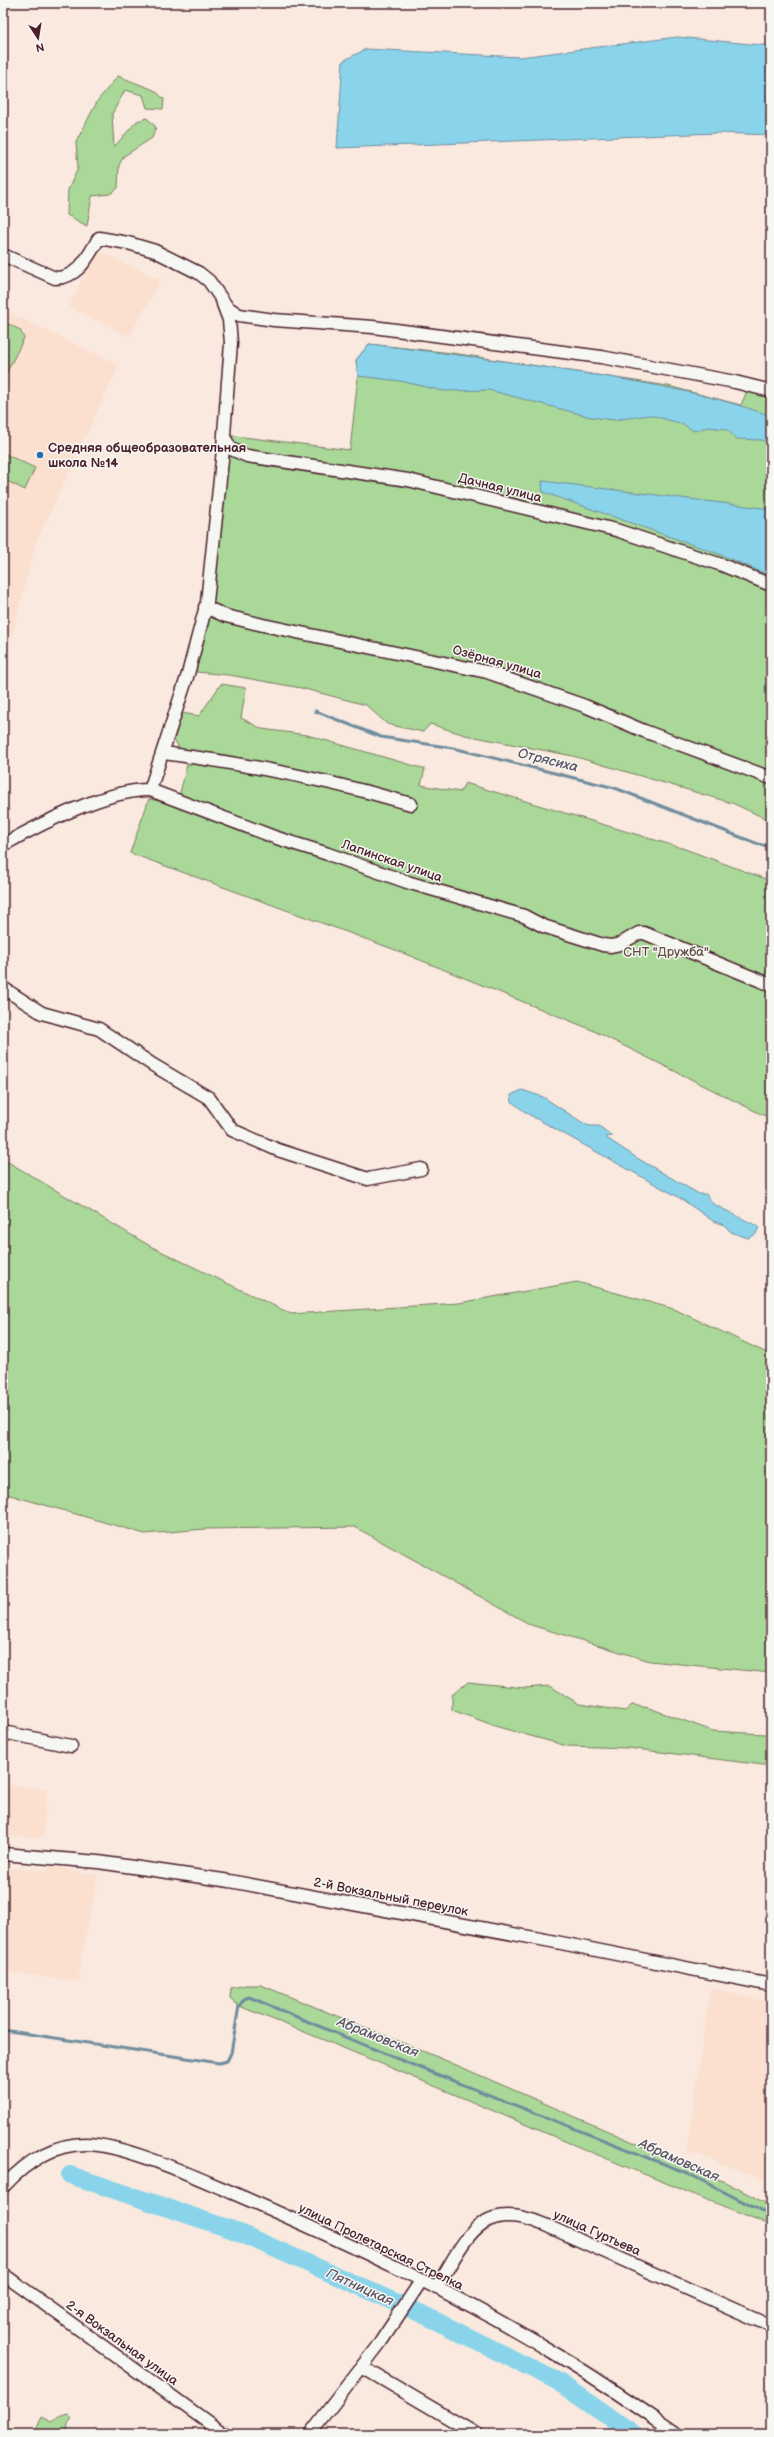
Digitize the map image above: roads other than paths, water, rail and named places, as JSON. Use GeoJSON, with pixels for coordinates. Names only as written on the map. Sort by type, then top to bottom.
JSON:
{"type":"FeatureCollection","features":[{"type":"Feature","properties":{"kind":"street"},"geometry":{"type":"LineString","coordinates":[[3,255],[55,278],[63,278],[77,271],[100,238],[145,248],[194,270],[209,281],[223,303],[229,320],[230,342],[224,437],[205,607],[188,674],[164,753],[150,790]]}},
{"type":"Feature","properties":{"kind":"street"},"geometry":{"type":"LineString","coordinates":[[223,303],[232,311],[248,317],[373,327],[601,357],[734,382],[771,391]]}},
{"type":"Feature","properties":{"kind":"street","name":"Дачная улица"},"geometry":{"type":"LineString","coordinates":[[224,437],[231,449],[247,456],[408,480],[616,530],[722,565],[771,586]]}},
{"type":"Feature","properties":{"kind":"street","name":"Озёрная улица"},"geometry":{"type":"LineString","coordinates":[[205,607],[226,616],[257,624],[487,672],[585,706],[644,731],[771,778]]}},
{"type":"Feature","properties":{"kind":"street"},"geometry":{"type":"LineString","coordinates":[[164,753],[235,762],[304,775],[411,804]]}},
{"type":"Feature","properties":{"kind":"street","name":"Лапинская улица"},"geometry":{"type":"LineString","coordinates":[[3,845],[34,827],[98,802],[130,792],[150,790],[277,838],[408,882],[524,916],[556,931],[611,946],[644,933],[771,985]]}},
{"type":"Feature","properties":{"kind":"street"},"geometry":{"type":"LineString","coordinates":[[3,988],[42,1013],[99,1028],[153,1065],[209,1098],[232,1130],[278,1150],[368,1179],[421,1169]]}},
{"type":"Feature","properties":{"kind":"street"},"geometry":{"type":"LineString","coordinates":[[3,1732],[71,1746]]}},
{"type":"Feature","properties":{"kind":"street","name":"2-й Вокзальный переулок"},"geometry":{"type":"LineString","coordinates":[[3,1854],[98,1862],[230,1881],[566,1944],[771,1985]]}},
{"type":"Feature","properties":{"kind":"street","name":"улица Пролетарская Стрелка"},"geometry":{"type":"LineString","coordinates":[[3,2187],[27,2165],[50,2151],[75,2144],[97,2145],[156,2162],[275,2211],[436,2288],[559,2356],[677,2434]]}},
{"type":"Feature","properties":{"kind":"street","name":"улица Гуртьева"},"geometry":{"type":"LineString","coordinates":[[436,2288],[468,2238],[481,2224],[497,2216],[518,2215],[545,2225],[771,2326]]}},
{"type":"Feature","properties":{"kind":"street","name":"2-я Вокзальная улица"},"geometry":{"type":"LineString","coordinates":[[3,2274],[224,2434]]}},
{"type":"Feature","properties":{"kind":"street"},"geometry":{"type":"LineString","coordinates":[[310,2434],[362,2367],[421,2281]]}},
{"type":"Feature","properties":{"kind":"street"},"geometry":{"type":"LineString","coordinates":[[362,2367],[476,2434]]}},
{"type":"Feature","properties":{"kind":"water"},"geometry":{"type":"Polygon","coordinates":[[[677,37],[771,46],[771,135],[718,133],[337,148],[343,61],[366,49],[520,57],[677,37]]]}},
{"type":"Feature","properties":{"kind":"water"},"geometry":{"type":"Polygon","coordinates":[[[369,344],[550,368],[675,389],[723,401],[771,416],[771,443],[762,440],[737,439],[726,429],[708,427],[694,431],[683,424],[650,415],[614,420],[591,417],[489,390],[444,391],[400,381],[358,376],[356,360],[369,344]]]}},
{"type":"Feature","properties":{"kind":"water"},"geometry":{"type":"Polygon","coordinates":[[[542,481],[771,509],[771,576],[719,554],[543,492],[542,481]]]}},
{"type":"Feature","properties":{"kind":"water"},"geometry":{"type":"Polygon","coordinates":[[[522,1090],[543,1097],[589,1126],[599,1126],[612,1136],[605,1137],[637,1158],[699,1194],[706,1194],[713,1204],[759,1227],[756,1234],[748,1238],[731,1232],[724,1225],[713,1221],[680,1198],[528,1114],[512,1102],[511,1095],[522,1090]]]}},
{"type":"Feature","properties":{"kind":"waterway","name":"Отрясиха"},"geometry":{"type":"LineString","coordinates":[[315,711],[381,737],[453,748],[615,788],[758,844],[771,847]]}},
{"type":"Feature","properties":{"kind":"waterway","name":"Абрамовская"},"geometry":{"type":"LineString","coordinates":[[3,2030],[219,2063],[227,2061],[231,2053],[239,2006],[244,1999],[249,1997],[393,2057],[687,2173],[771,2216]]}},
{"type":"Feature","properties":{"kind":"waterway","name":"Пятницкая"},"geometry":{"type":"LineString","coordinates":[[70,2175],[233,2230],[422,2314],[557,2381],[633,2434]]}},
{"type":"Feature","properties":{"kind":"place","name":"Средняя общеобразовательная школа №14"},"geometry":{"type":"Point","coordinates":[40,455]}},
{"type":"Feature","properties":{"kind":"park label","name":"СНТ \"Дружба\""},"geometry":{"type":"Point","coordinates":[666,952]}}]}
